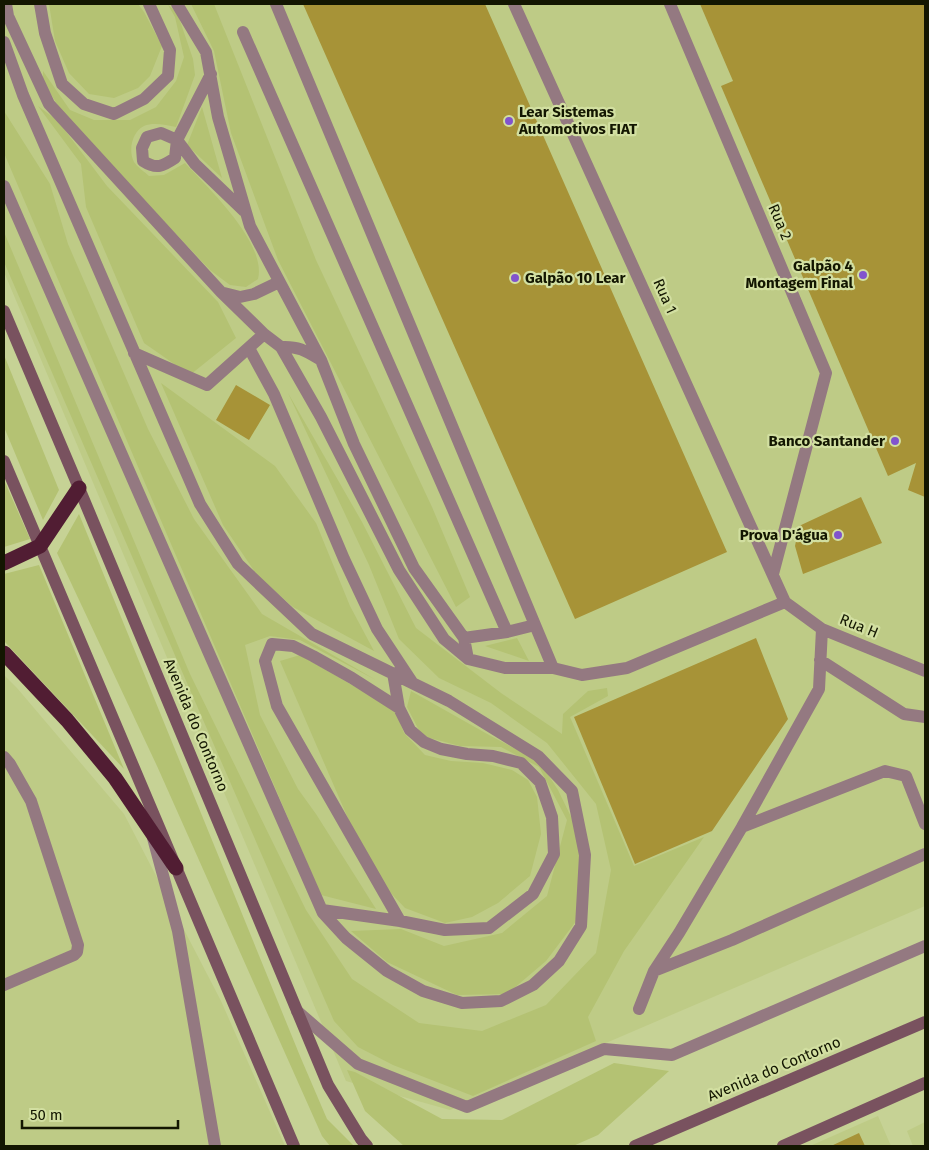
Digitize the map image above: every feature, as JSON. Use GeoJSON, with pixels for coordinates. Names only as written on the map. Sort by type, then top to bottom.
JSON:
{"type":"FeatureCollection","features":[{"type":"Feature","properties":{"kind":"highway"},"geometry":{"type":"LineString","coordinates":[[4,563],[40,546],[79,488]]}},
{"type":"Feature","properties":{"kind":"highway"},"geometry":{"type":"LineString","coordinates":[[4,653],[67,720],[115,778],[176,868]]}},
{"type":"Feature","properties":{"kind":"main road","name":"Avenida do Contorno"},"geometry":{"type":"LineString","coordinates":[[4,311],[328,1085],[368,1146]]}},
{"type":"Feature","properties":{"kind":"main road"},"geometry":{"type":"LineString","coordinates":[[4,461],[294,1146]]}},
{"type":"Feature","properties":{"kind":"main road","name":"Avenida do Contorno"},"geometry":{"type":"LineString","coordinates":[[635,1146],[925,1022]]}},
{"type":"Feature","properties":{"kind":"main road"},"geometry":{"type":"LineString","coordinates":[[783,1146],[925,1083]]}},
{"type":"Feature","properties":{"kind":"lane"},"geometry":{"type":"LineString","coordinates":[[6,4],[8,16],[50,104],[221,292],[264,334],[281,347],[321,417],[399,570],[444,639],[468,659],[505,668],[554,668],[582,675],[627,668],[785,602]]}},
{"type":"Feature","properties":{"kind":"lane"},"geometry":{"type":"LineString","coordinates":[[40,4],[45,33],[62,84],[84,104],[114,114],[144,99],[168,76],[170,50],[149,4]]}},
{"type":"Feature","properties":{"kind":"lane"},"geometry":{"type":"LineString","coordinates":[[177,4],[206,52],[218,117],[250,226],[321,360],[354,444],[414,568],[464,638],[468,659]]}},
{"type":"Feature","properties":{"kind":"lane"},"geometry":{"type":"LineString","coordinates":[[276,4],[554,668]]}},
{"type":"Feature","properties":{"kind":"lane","name":"Rua 1"},"geometry":{"type":"LineString","coordinates":[[514,4],[785,602]]}},
{"type":"Feature","properties":{"kind":"lane","name":"Rua 2"},"geometry":{"type":"LineString","coordinates":[[670,4],[826,373],[772,574]]}},
{"type":"Feature","properties":{"kind":"lane"},"geometry":{"type":"LineString","coordinates":[[243,32],[507,632]]}},
{"type":"Feature","properties":{"kind":"lane"},"geometry":{"type":"LineString","coordinates":[[4,42],[23,95],[200,504],[238,564],[312,634],[449,701],[538,756],[572,791],[585,856],[581,926],[559,960],[533,985],[501,1001],[462,1003],[423,991],[387,971],[346,938],[322,910],[4,186]]}},
{"type":"Feature","properties":{"kind":"lane"},"geometry":{"type":"LineString","coordinates":[[210,74],[177,140],[195,164],[246,213]]}},
{"type":"Feature","properties":{"kind":"lane"},"geometry":{"type":"LineString","coordinates":[[221,292],[240,297],[254,294],[279,282]]}},
{"type":"Feature","properties":{"kind":"lane"},"geometry":{"type":"LineString","coordinates":[[134,352],[207,385],[264,334]]}},
{"type":"Feature","properties":{"kind":"lane"},"geometry":{"type":"LineString","coordinates":[[281,347],[293,346],[321,360]]}},
{"type":"Feature","properties":{"kind":"lane"},"geometry":{"type":"LineString","coordinates":[[249,348],[274,394],[344,559],[377,630],[412,682]]}},
{"type":"Feature","properties":{"kind":"lane","name":"Rua H"},"geometry":{"type":"LineString","coordinates":[[785,602],[822,629],[925,671]]}},
{"type":"Feature","properties":{"kind":"lane"},"geometry":{"type":"LineString","coordinates":[[464,638],[507,632],[535,625]]}},
{"type":"Feature","properties":{"kind":"lane"},"geometry":{"type":"LineString","coordinates":[[639,1009],[654,971],[679,933],[742,827],[819,689],[822,629]]}},
{"type":"Feature","properties":{"kind":"lane"},"geometry":{"type":"LineString","coordinates":[[400,708],[352,678],[293,646],[272,644],[265,661],[277,706],[400,921]]}},
{"type":"Feature","properties":{"kind":"lane"},"geometry":{"type":"LineString","coordinates":[[820,660],[904,714],[925,717]]}},
{"type":"Feature","properties":{"kind":"lane"},"geometry":{"type":"LineString","coordinates":[[322,910],[400,921],[445,930],[489,928],[533,894],[554,854],[552,817],[540,782],[521,763],[493,756],[441,749],[424,742],[410,730],[400,708],[393,673]]}},
{"type":"Feature","properties":{"kind":"lane"},"geometry":{"type":"LineString","coordinates":[[4,757],[31,801],[78,945],[77,952],[74,955],[4,985]]}},
{"type":"Feature","properties":{"kind":"lane"},"geometry":{"type":"LineString","coordinates":[[742,827],[885,771],[906,776],[925,824]]}},
{"type":"Feature","properties":{"kind":"lane"},"geometry":{"type":"LineString","coordinates":[[151,831],[178,931],[214,1146]]}},
{"type":"Feature","properties":{"kind":"lane"},"geometry":{"type":"LineString","coordinates":[[654,971],[732,940],[925,854]]}},
{"type":"Feature","properties":{"kind":"lane"},"geometry":{"type":"LineString","coordinates":[[297,1011],[358,1064],[467,1107],[604,1049],[672,1055],[925,946]]}},
{"type":"Feature","properties":{"kind":"shaded area"},"geometry":{"type":"Polygon","coordinates":[[[4,4],[925,4],[925,906],[450,1110],[346,1081],[4,272],[4,4]]]}},
{"type":"Feature","properties":{"kind":"shaded area"},"geometry":{"type":"Polygon","coordinates":[[[49,4],[138,4],[162,46],[150,76],[138,88],[114,98],[89,94],[69,73],[55,41],[49,4]]]}},
{"type":"Feature","properties":{"kind":"shaded area"},"geometry":{"type":"Polygon","coordinates":[[[191,4],[214,4],[316,260],[432,507],[470,597],[456,607],[278,260],[231,133],[214,51],[191,4]]]}},
{"type":"Feature","properties":{"kind":"shaded area"},"geometry":{"type":"Polygon","coordinates":[[[168,5],[177,12],[193,59],[195,75],[176,127],[160,124],[144,126],[137,132],[132,142],[132,157],[135,164],[149,176],[164,175],[185,163],[221,201],[245,233],[254,249],[258,265],[258,279],[246,287],[230,285],[210,270],[63,114],[43,81],[43,71],[70,110],[94,120],[130,120],[156,107],[176,81],[184,57],[175,17],[168,5]]]}},
{"type":"Feature","properties":{"kind":"shaded area"},"geometry":{"type":"Polygon","coordinates":[[[38,106],[58,121],[107,186],[218,302],[236,338],[190,375],[144,343],[86,207],[81,164],[38,106]]]}},
{"type":"Feature","properties":{"kind":"shaded area"},"geometry":{"type":"Polygon","coordinates":[[[202,107],[222,178],[187,145],[202,107]]]}},
{"type":"Feature","properties":{"kind":"shaded area"},"geometry":{"type":"Polygon","coordinates":[[[4,111],[50,184],[68,244],[148,429],[194,519],[262,614],[376,680],[300,640],[270,636],[245,645],[260,715],[298,789],[376,909],[321,895],[4,153],[4,111]]]}},
{"type":"Feature","properties":{"kind":"shaded area"},"geometry":{"type":"Polygon","coordinates":[[[4,232],[190,674],[306,910],[352,979],[419,1023],[482,1031],[546,1005],[596,953],[611,870],[596,804],[547,743],[491,703],[439,678],[399,639],[369,565],[288,393],[362,522],[416,628],[501,693],[562,734],[563,714],[588,691],[607,688],[608,696],[570,717],[634,866],[704,837],[624,951],[588,1017],[596,1041],[473,1096],[393,1065],[358,1047],[334,1021],[4,262],[4,232]]]}},
{"type":"Feature","properties":{"kind":"shaded area"},"geometry":{"type":"Polygon","coordinates":[[[4,355],[59,490],[43,520],[4,427],[4,355]]]}},
{"type":"Feature","properties":{"kind":"shaded area"},"geometry":{"type":"Polygon","coordinates":[[[161,383],[275,466],[316,523],[350,606],[374,651],[293,607],[257,575],[223,525],[161,383]]]}},
{"type":"Feature","properties":{"kind":"shaded area"},"geometry":{"type":"Polygon","coordinates":[[[4,480],[30,539],[4,547],[4,480]]]}},
{"type":"Feature","properties":{"kind":"shaded area"},"geometry":{"type":"Polygon","coordinates":[[[79,514],[327,1119],[354,1146],[330,1146],[322,1136],[157,766],[57,553],[79,514]]]}},
{"type":"Feature","properties":{"kind":"shaded area"},"geometry":{"type":"Polygon","coordinates":[[[39,565],[124,769],[4,641],[4,574],[39,565]]]}},
{"type":"Feature","properties":{"kind":"shaded area"},"geometry":{"type":"Polygon","coordinates":[[[517,638],[529,661],[485,646],[517,638]]]}},
{"type":"Feature","properties":{"kind":"shaded area"},"geometry":{"type":"Polygon","coordinates":[[[300,655],[395,710],[404,733],[425,755],[451,761],[483,763],[512,770],[528,780],[537,797],[541,834],[530,876],[498,903],[472,917],[445,923],[405,908],[388,890],[360,846],[280,661],[300,655]]]}},
{"type":"Feature","properties":{"kind":"shaded area"},"geometry":{"type":"Polygon","coordinates":[[[4,675],[124,814],[221,1001],[285,1146],[4,1146],[4,675]]]}},
{"type":"Feature","properties":{"kind":"shaded area"},"geometry":{"type":"Polygon","coordinates":[[[411,691],[540,762],[558,790],[575,825],[581,867],[580,916],[546,961],[507,994],[457,995],[387,962],[351,931],[401,929],[444,946],[502,933],[547,896],[567,820],[539,767],[501,747],[460,746],[422,736],[407,707],[411,691]]]}},
{"type":"Feature","properties":{"kind":"shaded area"},"geometry":{"type":"Polygon","coordinates":[[[614,1063],[669,1071],[598,1135],[573,1146],[404,1146],[365,1111],[347,1070],[355,1072],[442,1119],[502,1120],[614,1063]]]}},
{"type":"Feature","properties":{"kind":"shaded area"},"geometry":{"type":"Polygon","coordinates":[[[878,1116],[891,1146],[810,1146],[878,1116]]]}},
{"type":"Feature","properties":{"kind":"shaded area"},"geometry":{"type":"Polygon","coordinates":[[[925,1122],[925,1146],[913,1146],[907,1131],[925,1122]]]}},
{"type":"Feature","properties":{"kind":"building","name":"Galpão 10 Lear"},"geometry":{"type":"Polygon","coordinates":[[[303,4],[485,4],[727,552],[575,619],[303,4]]]}},
{"type":"Feature","properties":{"kind":"building","name":"Galpão 4 Montagem Final"},"geometry":{"type":"Polygon","coordinates":[[[700,4],[925,4],[925,497],[908,490],[916,463],[888,476],[721,86],[733,81],[700,4]]]}},
{"type":"Feature","properties":{"kind":"building"},"geometry":{"type":"Polygon","coordinates":[[[236,385],[270,405],[249,440],[216,420],[236,385]]]}},
{"type":"Feature","properties":{"kind":"building","name":"Prova D'água"},"geometry":{"type":"Polygon","coordinates":[[[861,497],[882,543],[803,574],[795,546],[799,526],[861,497]]]}},
{"type":"Feature","properties":{"kind":"building"},"geometry":{"type":"Polygon","coordinates":[[[756,638],[788,719],[712,831],[635,864],[574,717],[756,638]]]}},
{"type":"Feature","properties":{"kind":"building"},"geometry":{"type":"Polygon","coordinates":[[[859,1133],[865,1146],[831,1146],[859,1133]]]}},
{"type":"Feature","properties":{"kind":"place","name":"Lear Sistemas Automotivos FIAT"},"geometry":{"type":"Point","coordinates":[509,121]}},
{"type":"Feature","properties":{"kind":"place","name":"Galpão 4 Montagem Final"},"geometry":{"type":"Point","coordinates":[863,275]}},
{"type":"Feature","properties":{"kind":"place","name":"Galpão 10 Lear"},"geometry":{"type":"Point","coordinates":[515,278]}},
{"type":"Feature","properties":{"kind":"place","name":"Banco Santander"},"geometry":{"type":"Point","coordinates":[895,441]}},
{"type":"Feature","properties":{"kind":"place","name":"Prova D'água"},"geometry":{"type":"Point","coordinates":[838,535]}}]}
